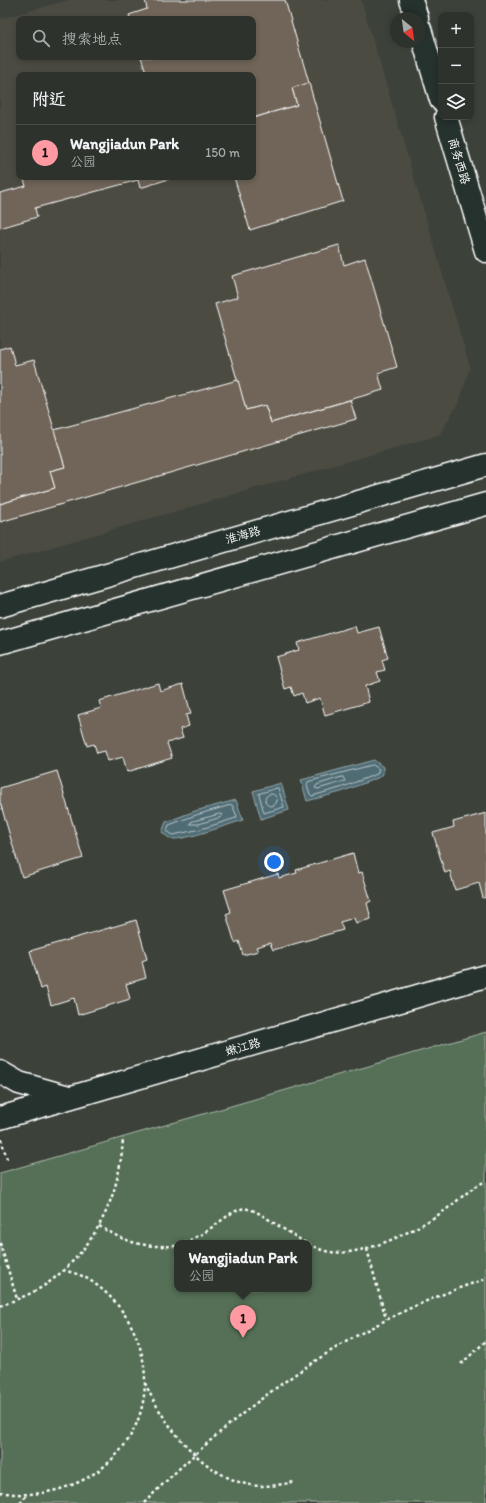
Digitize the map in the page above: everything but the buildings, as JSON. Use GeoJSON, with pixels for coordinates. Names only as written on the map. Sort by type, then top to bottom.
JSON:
{"type":"FeatureCollection","features":[{"type":"Feature","properties":{"kind":"main road"},"geometry":{"type":"LineString","coordinates":[[411,0],[415,12]]}},
{"type":"Feature","properties":{"kind":"main road"},"geometry":{"type":"LineString","coordinates":[[426,48],[438,90]]}},
{"type":"Feature","properties":{"kind":"main road","name":"商务西路"},"geometry":{"type":"LineString","coordinates":[[447,120],[486,251]]}},
{"type":"Feature","properties":{"kind":"main road","name":"淮海路"},"geometry":{"type":"LineString","coordinates":[[0,606],[486,466]]}},
{"type":"Feature","properties":{"kind":"main road"},"geometry":{"type":"LineString","coordinates":[[0,643],[486,504]]}},
{"type":"Feature","properties":{"kind":"main road","name":"嫩江路"},"geometry":{"type":"LineString","coordinates":[[0,1118],[486,976]]}},
{"type":"Feature","properties":{"kind":"main road"},"geometry":{"type":"LineString","coordinates":[[0,1072],[31,1087],[70,1098]]}},
{"type":"Feature","properties":{"kind":"path"},"geometry":{"type":"LineString","coordinates":[[0,1135],[7,1159]]}},
{"type":"Feature","properties":{"kind":"path"},"geometry":{"type":"LineString","coordinates":[[0,1306],[17,1299],[51,1280],[76,1258],[98,1226],[115,1190],[122,1162],[123,1138]]}},
{"type":"Feature","properties":{"kind":"path"},"geometry":{"type":"LineString","coordinates":[[312,1244],[322,1250],[337,1253],[367,1248],[424,1223],[444,1211],[478,1184],[486,1181]]}},
{"type":"Feature","properties":{"kind":"path"},"geometry":{"type":"LineString","coordinates":[[190,1240],[204,1233],[232,1212],[244,1208],[255,1211],[305,1240]]}},
{"type":"Feature","properties":{"kind":"path"},"geometry":{"type":"LineString","coordinates":[[98,1226],[125,1242],[152,1247],[174,1246]]}},
{"type":"Feature","properties":{"kind":"path"},"geometry":{"type":"LineString","coordinates":[[0,1243],[17,1299]]}},
{"type":"Feature","properties":{"kind":"path"},"geometry":{"type":"LineString","coordinates":[[367,1248],[386,1319]]}},
{"type":"Feature","properties":{"kind":"path"},"geometry":{"type":"LineString","coordinates":[[0,1492],[16,1496],[47,1495],[78,1485],[105,1468],[126,1443],[140,1414],[145,1383],[142,1351],[130,1321],[111,1296],[85,1277],[63,1270]]}},
{"type":"Feature","properties":{"kind":"path"},"geometry":{"type":"LineString","coordinates":[[144,1503],[195,1453],[222,1430],[303,1368],[340,1344],[386,1319],[431,1299],[486,1279]]}},
{"type":"Feature","properties":{"kind":"path"},"geometry":{"type":"LineString","coordinates":[[461,1364],[486,1341]]}},
{"type":"Feature","properties":{"kind":"path"},"geometry":{"type":"LineString","coordinates":[[145,1383],[155,1405],[168,1425],[195,1453],[219,1474],[246,1484],[273,1486],[295,1482]]}},
{"type":"Feature","properties":{"kind":"path"},"geometry":{"type":"LineString","coordinates":[[20,1503],[26,1496]]}},
{"type":"Feature","properties":{"kind":"shaded area"},"geometry":{"type":"Polygon","coordinates":[[[69,0],[361,0],[470,367],[459,402],[439,435],[0,562],[0,19],[69,0]]]}},
{"type":"Feature","properties":{"kind":"green space"},"geometry":{"type":"Polygon","coordinates":[[[486,1032],[486,1503],[0,1503],[0,1173],[486,1032]]]}},
{"type":"Feature","properties":{"kind":"water"},"geometry":{"type":"Polygon","coordinates":[[[374,760],[383,767],[383,774],[380,777],[341,792],[307,801],[301,780],[374,760]]]}},
{"type":"Feature","properties":{"kind":"water"},"geometry":{"type":"Polygon","coordinates":[[[281,783],[289,810],[261,819],[253,791],[281,783]]]}},
{"type":"Feature","properties":{"kind":"water"},"geometry":{"type":"Polygon","coordinates":[[[236,800],[243,820],[196,835],[178,839],[171,839],[162,832],[166,822],[195,811],[236,800]]]}},
{"type":"Feature","properties":{"kind":"place","name":"Wangjiadun Park"},"geometry":{"type":"Point","coordinates":[243,1338]}}]}
